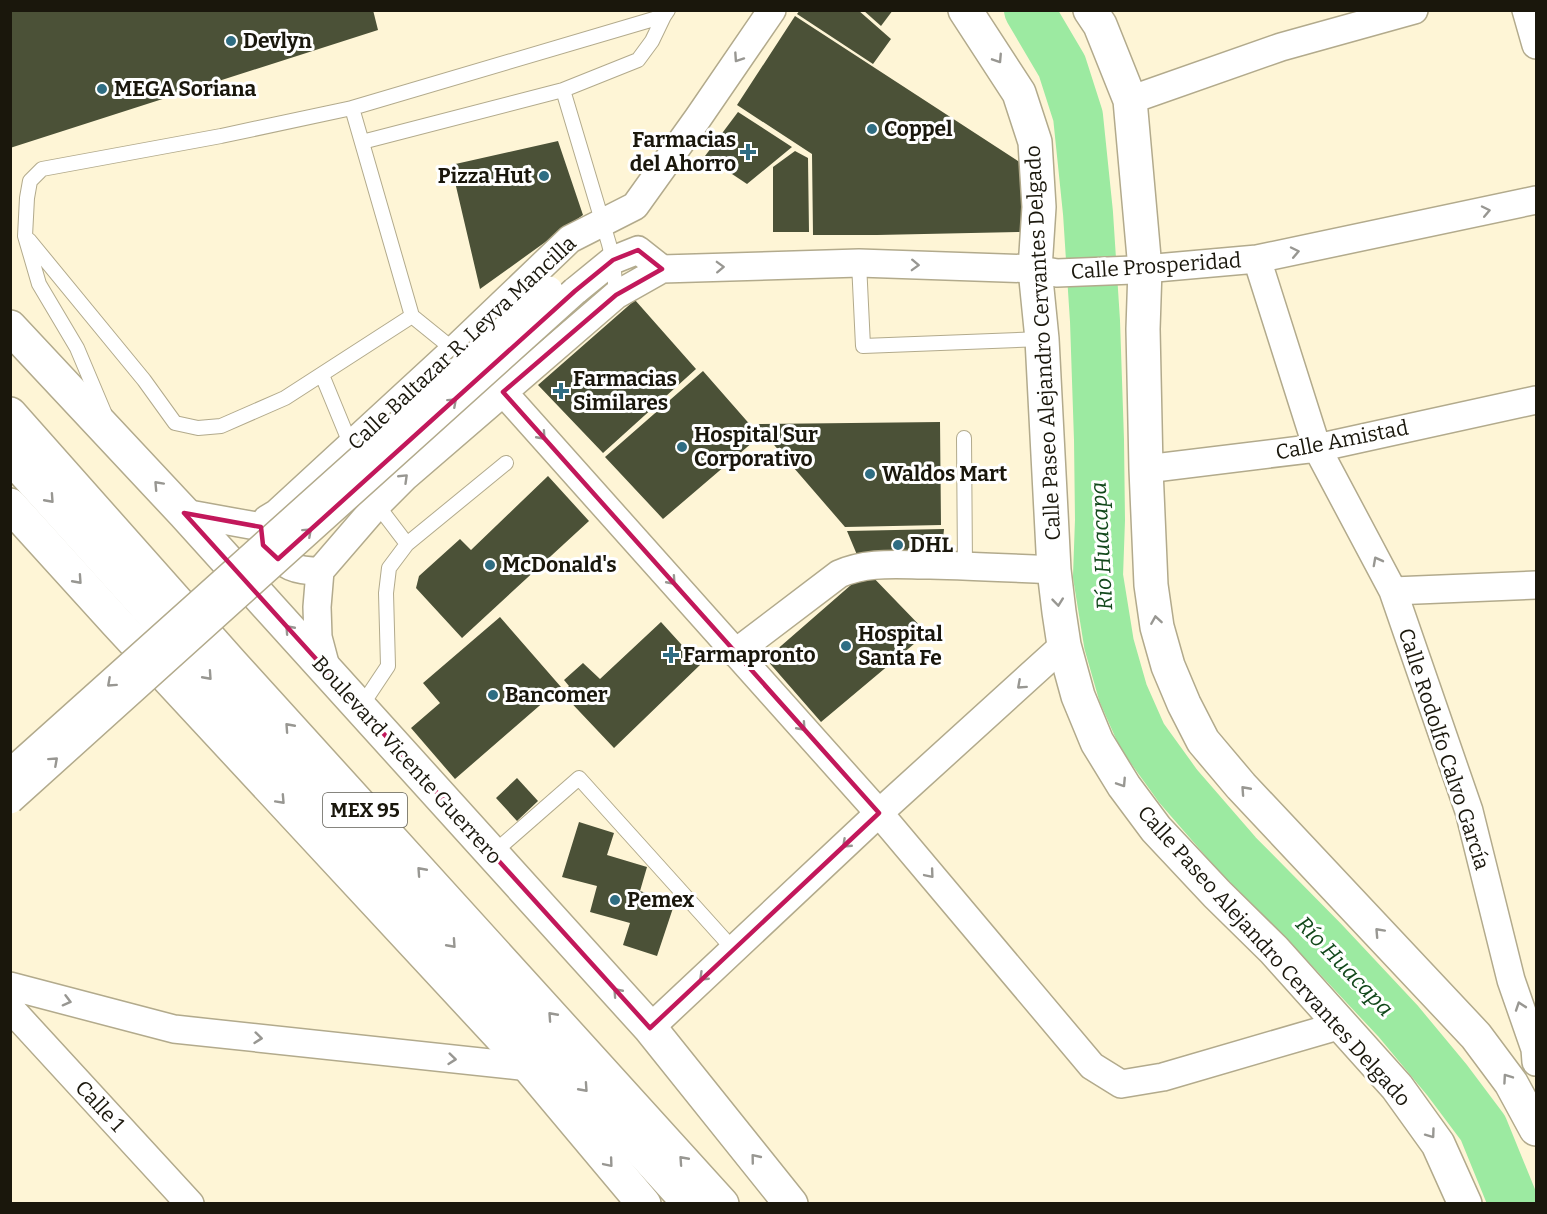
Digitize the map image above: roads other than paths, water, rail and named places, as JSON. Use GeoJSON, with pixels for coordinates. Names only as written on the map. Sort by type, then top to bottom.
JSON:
{"type":"FeatureCollection","features":[{"type":"Feature","properties":{"kind":"main road","name":"Calle Paseo Alejandro Cervantes Delgado"},"geometry":{"type":"LineString","coordinates":[[965,10],[1019,93],[1035,142],[1046,271],[1042,339],[1054,570],[1064,645],[1078,696],[1097,742],[1124,786],[1156,829],[1274,950],[1396,1087],[1438,1144],[1465,1203]]}},
{"type":"Feature","properties":{"kind":"main road"},"geometry":{"type":"LineString","coordinates":[[1090,10],[1100,25],[1130,100],[1143,237],[1139,269],[1151,585],[1157,627],[1168,666],[1203,741],[1241,786],[1476,1036],[1511,1083],[1536,1129]]}},
{"type":"Feature","properties":{"kind":"main road","name":"Boulevard Vicente Guerrero"},"geometry":{"type":"LineString","coordinates":[[10,327],[116,438],[650,1028],[791,1203]]}},
{"type":"Feature","properties":{"kind":"main road","name":"MEX 95"},"geometry":{"type":"LineString","coordinates":[[10,414],[239,672],[722,1203]]}},
{"type":"Feature","properties":{"kind":"main road","name":"MEX 95"},"geometry":{"type":"LineString","coordinates":[[10,456],[690,1203]]}},
{"type":"Feature","properties":{"kind":"main road"},"geometry":{"type":"LineString","coordinates":[[10,505],[529,1067],[644,1203]]}},
{"type":"Feature","properties":{"kind":"street"},"geometry":{"type":"LineString","coordinates":[[1130,100],[1281,47],[1414,10]]}},
{"type":"Feature","properties":{"kind":"street"},"geometry":{"type":"LineString","coordinates":[[1526,10],[1536,45]]}},
{"type":"Feature","properties":{"kind":"street","name":"Calle Baltazar R. Leyva Mancilla"},"geometry":{"type":"LineString","coordinates":[[261,527],[267,519],[277,513],[454,350],[570,239],[608,242],[698,118],[765,13]]}},
{"type":"Feature","properties":{"kind":"street","name":"Calle Prosperidad"},"geometry":{"type":"LineString","coordinates":[[662,269],[859,263],[1046,271],[1139,269],[1257,260],[1536,200]]}},
{"type":"Feature","properties":{"kind":"street"},"geometry":{"type":"LineString","coordinates":[[10,800],[568,285],[608,242],[638,250],[662,269],[616,295],[405,477],[377,505],[320,571],[317,606],[318,637],[327,671]]}},
{"type":"Feature","properties":{"kind":"street","name":"Calle Rodolfo Calvo García"},"geometry":{"type":"LineString","coordinates":[[1257,260],[1317,448],[1393,591],[1469,812],[1511,980],[1534,1049],[1536,1062]]}},
{"type":"Feature","properties":{"kind":"street"},"geometry":{"type":"LineString","coordinates":[[10,773],[568,285]]}},
{"type":"Feature","properties":{"kind":"street"},"geometry":{"type":"LineString","coordinates":[[503,392],[879,813],[1092,1066],[1121,1084],[1163,1077],[1341,1025]]}},
{"type":"Feature","properties":{"kind":"street","name":"Calle Amistad"},"geometry":{"type":"LineString","coordinates":[[1146,470],[1317,448],[1536,400]]}},
{"type":"Feature","properties":{"kind":"street"},"geometry":{"type":"LineString","coordinates":[[184,513],[261,527],[263,545],[287,566],[302,571],[320,571]]}},
{"type":"Feature","properties":{"kind":"street"},"geometry":{"type":"LineString","coordinates":[[735,652],[839,574],[854,567],[876,564],[1054,570]]}},
{"type":"Feature","properties":{"kind":"street"},"geometry":{"type":"LineString","coordinates":[[1393,591],[1536,585]]}},
{"type":"Feature","properties":{"kind":"street"},"geometry":{"type":"LineString","coordinates":[[650,1028],[879,813],[1064,645]]}},
{"type":"Feature","properties":{"kind":"street"},"geometry":{"type":"LineString","coordinates":[[10,986],[174,1029],[529,1067]]}},
{"type":"Feature","properties":{"kind":"street","name":"Calle 1"},"geometry":{"type":"LineString","coordinates":[[10,1008],[190,1203]]}},
{"type":"Feature","properties":{"kind":"lane"},"geometry":{"type":"LineString","coordinates":[[362,142],[563,90],[638,60],[652,41],[665,12]]}},
{"type":"Feature","properties":{"kind":"lane"},"geometry":{"type":"LineString","coordinates":[[116,438],[77,348],[39,284],[26,236],[30,181],[42,169],[352,108],[665,12]]}},
{"type":"Feature","properties":{"kind":"lane"},"geometry":{"type":"LineString","coordinates":[[563,90],[608,242],[616,295]]}},
{"type":"Feature","properties":{"kind":"lane"},"geometry":{"type":"LineString","coordinates":[[352,108],[412,316],[454,350]]}},
{"type":"Feature","properties":{"kind":"lane"},"geometry":{"type":"LineString","coordinates":[[26,236],[144,380],[175,423],[198,428],[221,426],[285,398],[412,316]]}},
{"type":"Feature","properties":{"kind":"lane"},"geometry":{"type":"LineString","coordinates":[[859,263],[863,346],[1042,339]]}},
{"type":"Feature","properties":{"kind":"lane"},"geometry":{"type":"LineString","coordinates":[[322,375],[377,505],[407,544]]}},
{"type":"Feature","properties":{"kind":"lane"},"geometry":{"type":"LineString","coordinates":[[963,438],[965,566]]}},
{"type":"Feature","properties":{"kind":"lane"},"geometry":{"type":"LineString","coordinates":[[360,708],[388,666],[386,593],[389,568],[407,544],[506,463]]}},
{"type":"Feature","properties":{"kind":"lane"},"geometry":{"type":"LineString","coordinates":[[492,854],[579,778],[733,949]]}},
{"type":"Feature","properties":{"kind":"waterway","name":"Río Huacapa"},"geometry":{"type":"LineString","coordinates":[[1029,10],[1062,66],[1078,116],[1088,213],[1095,321],[1100,520],[1098,576],[1109,644],[1123,693],[1142,736],[1178,786],[1237,854],[1398,1021],[1447,1080],[1483,1128],[1514,1204]]}},
{"type":"Feature","properties":{"kind":"place","name":"Devlyn"},"geometry":{"type":"Point","coordinates":[231,41]}},
{"type":"Feature","properties":{"kind":"place","name":"MEGA Soriana"},"geometry":{"type":"Point","coordinates":[102,89]}},
{"type":"Feature","properties":{"kind":"place","name":"Coppel"},"geometry":{"type":"Point","coordinates":[872,129]}},
{"type":"Feature","properties":{"kind":"place","name":"Farmacias del Ahorro"},"geometry":{"type":"Point","coordinates":[748,152]}},
{"type":"Feature","properties":{"kind":"place","name":"Pizza Hut"},"geometry":{"type":"Point","coordinates":[544,176]}},
{"type":"Feature","properties":{"kind":"place","name":"Farmacias Similares"},"geometry":{"type":"Point","coordinates":[561,391]}},
{"type":"Feature","properties":{"kind":"place","name":"Hospital Sur Corporativo"},"geometry":{"type":"Point","coordinates":[682,447]}},
{"type":"Feature","properties":{"kind":"place","name":"Waldos Mart"},"geometry":{"type":"Point","coordinates":[870,474]}},
{"type":"Feature","properties":{"kind":"place","name":"DHL"},"geometry":{"type":"Point","coordinates":[898,545]}},
{"type":"Feature","properties":{"kind":"place","name":"McDonald's"},"geometry":{"type":"Point","coordinates":[490,565]}},
{"type":"Feature","properties":{"kind":"place","name":"Hospital Santa Fe"},"geometry":{"type":"Point","coordinates":[846,646]}},
{"type":"Feature","properties":{"kind":"place","name":"Farmapronto"},"geometry":{"type":"Point","coordinates":[671,655]}},
{"type":"Feature","properties":{"kind":"place","name":"Bancomer"},"geometry":{"type":"Point","coordinates":[493,695]}},
{"type":"Feature","properties":{"kind":"place","name":"Pemex"},"geometry":{"type":"Point","coordinates":[615,900]}}]}
